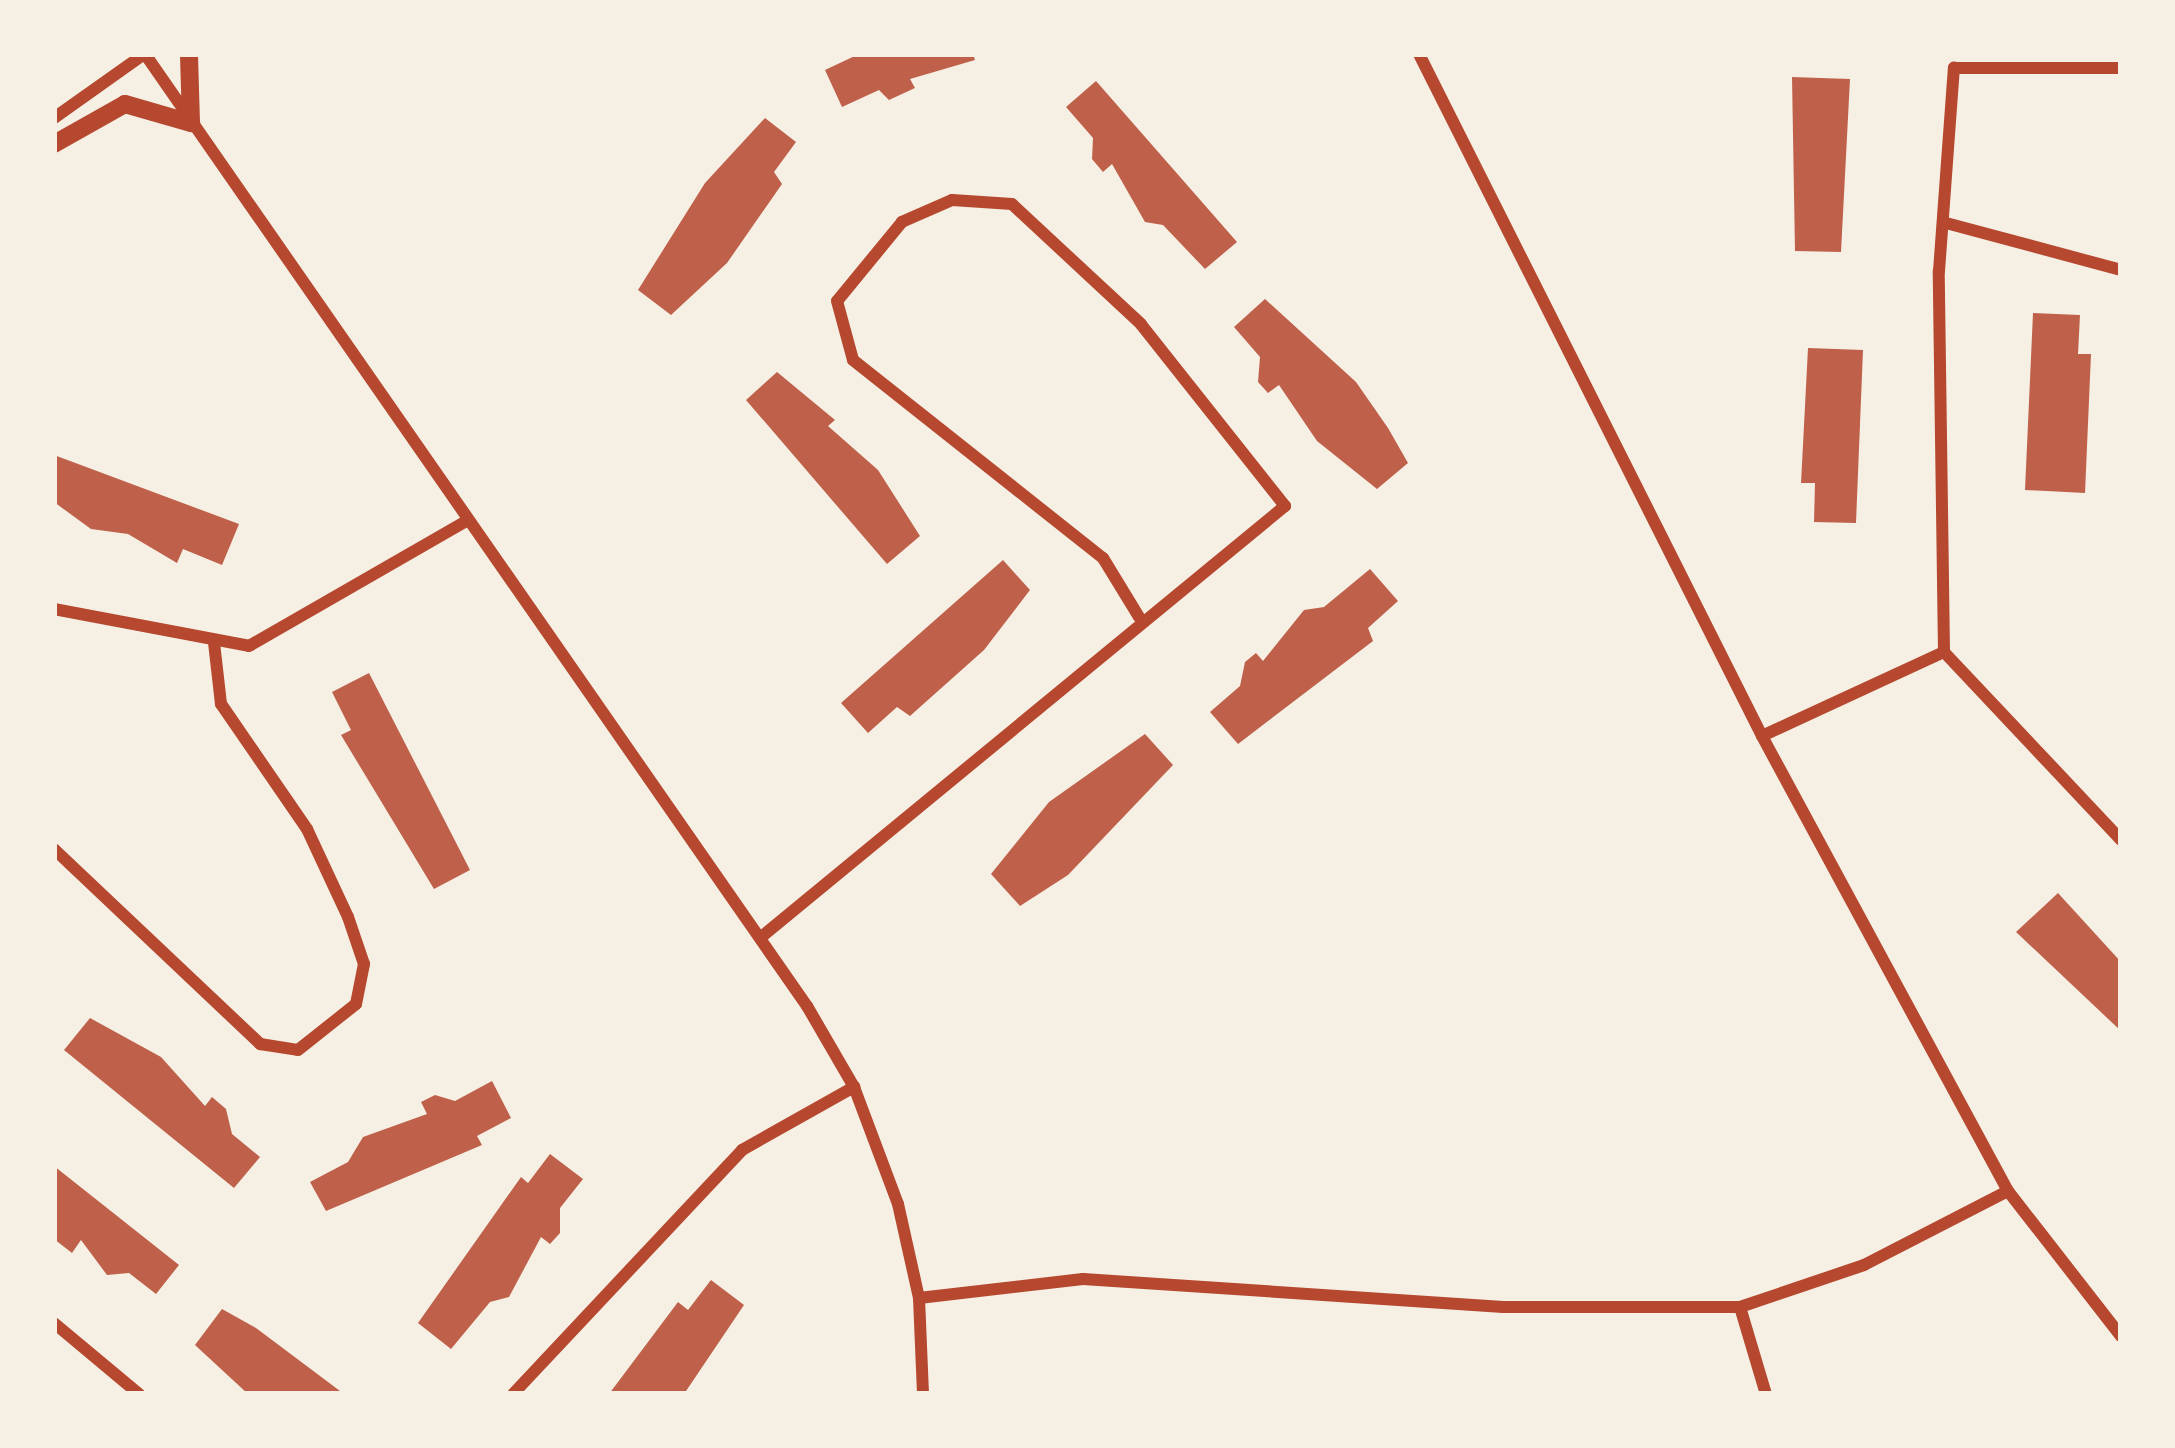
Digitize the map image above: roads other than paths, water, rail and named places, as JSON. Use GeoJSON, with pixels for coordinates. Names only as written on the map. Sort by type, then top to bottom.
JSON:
{"type":"FeatureCollection","features":[{"type":"Feature","properties":{"kind":"street"},"geometry":{"type":"LineString","coordinates":[[54,118],[145,54],[760,938],[854,1087],[919,1298],[923,1394]]}},
{"type":"Feature","properties":{"kind":"street"},"geometry":{"type":"LineString","coordinates":[[189,54],[191,123]]}},
{"type":"Feature","properties":{"kind":"street"},"geometry":{"type":"LineString","coordinates":[[1419,54],[1762,736],[2008,1190],[2121,1336]]}},
{"type":"Feature","properties":{"kind":"street"},"geometry":{"type":"LineString","coordinates":[[2121,68],[1954,68],[1936,590],[1944,652],[2121,840]]}},
{"type":"Feature","properties":{"kind":"street"},"geometry":{"type":"LineString","coordinates":[[54,144],[125,104],[191,123]]}},
{"type":"Feature","properties":{"kind":"street"},"geometry":{"type":"LineString","coordinates":[[760,938],[1139,617],[1285,506],[1141,324],[1012,203],[952,200],[902,222],[837,302],[853,361],[1103,558],[1139,617]]}},
{"type":"Feature","properties":{"kind":"street"},"geometry":{"type":"LineString","coordinates":[[1946,223],[2121,270]]}},
{"type":"Feature","properties":{"kind":"street"},"geometry":{"type":"LineString","coordinates":[[54,609],[94,608],[214,643],[249,646],[468,520]]}},
{"type":"Feature","properties":{"kind":"street"},"geometry":{"type":"LineString","coordinates":[[54,849],[260,1044],[298,1049],[356,1004],[364,964],[348,917],[307,829],[221,704],[214,643]]}},
{"type":"Feature","properties":{"kind":"street"},"geometry":{"type":"LineString","coordinates":[[1762,736],[1944,652]]}},
{"type":"Feature","properties":{"kind":"street"},"geometry":{"type":"LineString","coordinates":[[513,1394],[742,1150],[854,1087]]}},
{"type":"Feature","properties":{"kind":"street"},"geometry":{"type":"LineString","coordinates":[[919,1298],[1083,1279],[1503,1307],[1740,1307],[1864,1265],[2008,1190]]}},
{"type":"Feature","properties":{"kind":"street"},"geometry":{"type":"LineString","coordinates":[[1740,1307],[1766,1394]]}},
{"type":"Feature","properties":{"kind":"street"},"geometry":{"type":"LineString","coordinates":[[54,1323],[139,1394]]}}]}
